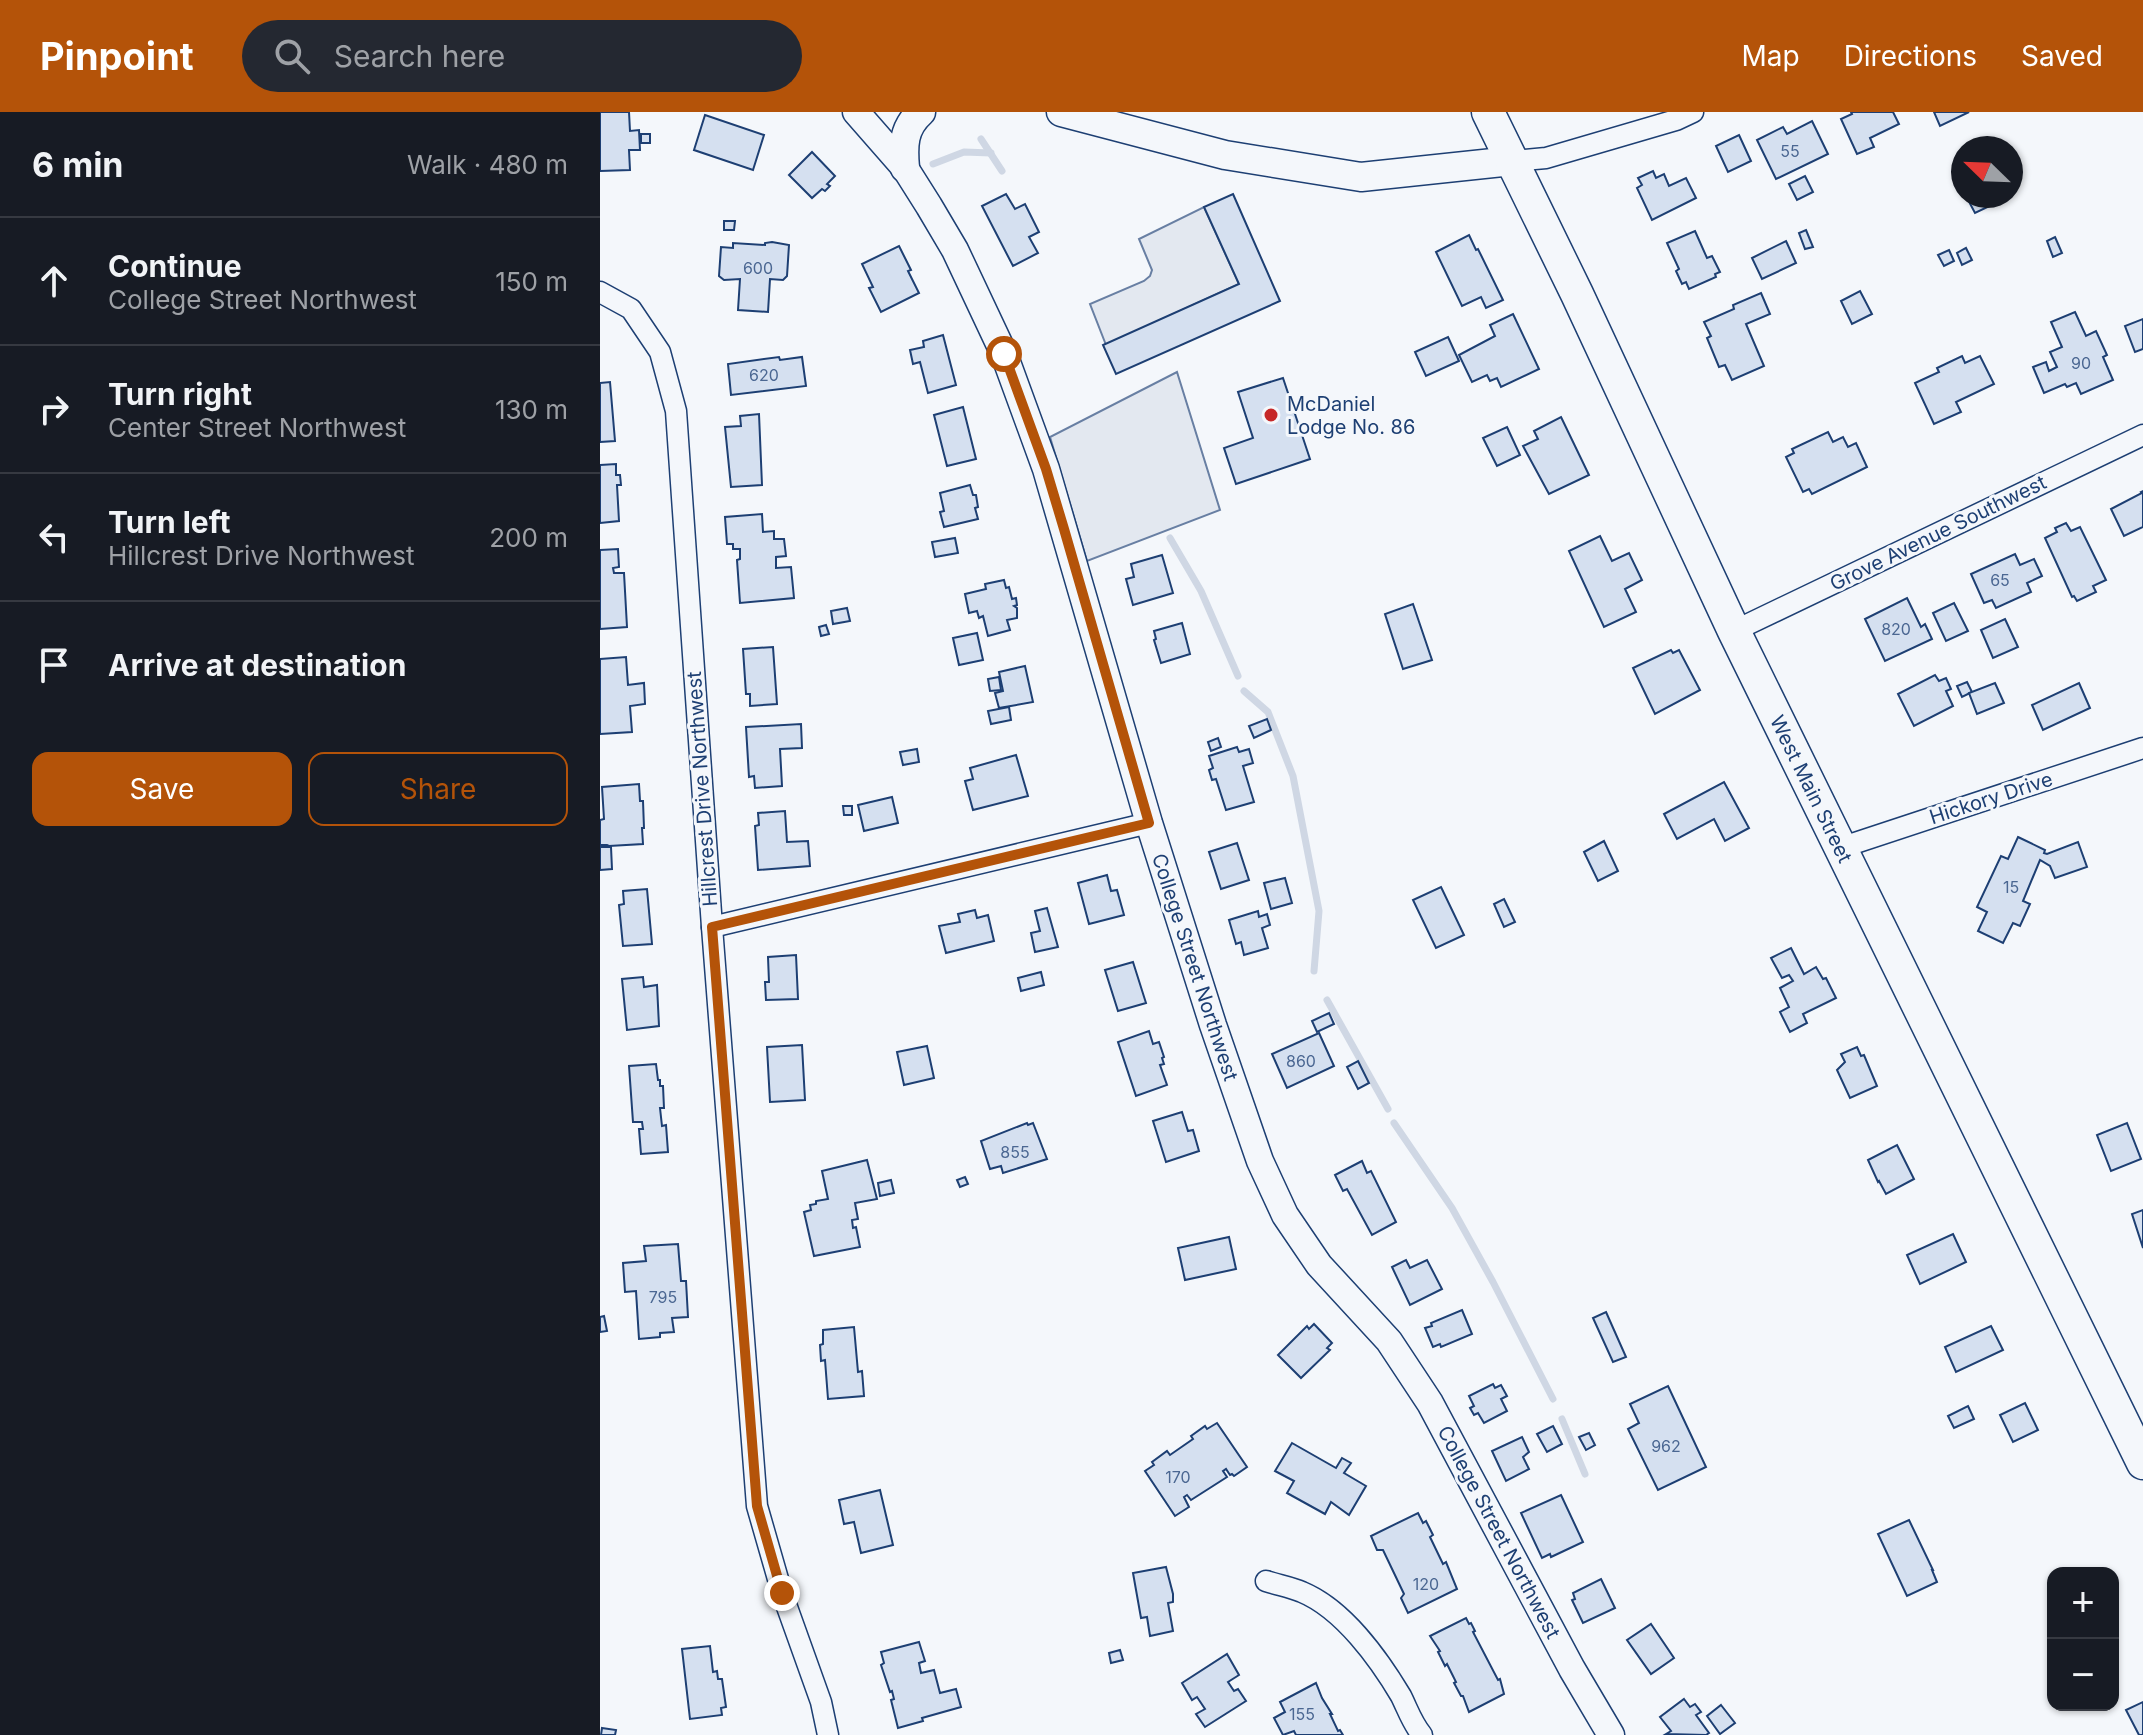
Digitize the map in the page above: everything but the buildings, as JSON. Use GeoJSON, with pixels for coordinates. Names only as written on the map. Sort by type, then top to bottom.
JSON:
{"type":"FeatureCollection","features":[{"type":"Feature","properties":{"kind":"main road"},"geometry":{"type":"LineString","coordinates":[[905,168],[905,136],[921,112]]}},
{"type":"Feature","properties":{"kind":"main road"},"geometry":{"type":"LineString","coordinates":[[1061,112],[1225,155],[1361,177],[1512,161]]}},
{"type":"Feature","properties":{"kind":"main road","name":"West Main Street"},"geometry":{"type":"LineString","coordinates":[[1488,112],[1840,848],[2132,1416],[2143,1463]]}},
{"type":"Feature","properties":{"kind":"street","name":"College Street Northwest"},"geometry":{"type":"LineString","coordinates":[[856,112],[905,168],[955,250],[1004,354],[1046,469],[1149,823],[1213,1025],[1260,1161],[1285,1215],[1319,1265],[1389,1341],[1430,1403],[1572,1669],[1611,1735]]}},
{"type":"Feature","properties":{"kind":"street"},"geometry":{"type":"LineString","coordinates":[[1512,161],[1546,158],[1676,120],[1693,112]]}},
{"type":"Feature","properties":{"kind":"street","name":"Hillcrest Drive Northwest"},"geometry":{"type":"LineString","coordinates":[[600,292],[631,309],[660,352],[676,411],[757,1506],[782,1593],[821,1702],[828,1735]]}},
{"type":"Feature","properties":{"kind":"street","name":"Grove Avenue Southwest"},"geometry":{"type":"LineString","coordinates":[[1734,631],[2143,435]]}},
{"type":"Feature","properties":{"kind":"street","name":"Hickory Drive"},"geometry":{"type":"LineString","coordinates":[[1840,848],[2143,748]]}},
{"type":"Feature","properties":{"kind":"street"},"geometry":{"type":"LineString","coordinates":[[712,927],[1149,823]]}},
{"type":"Feature","properties":{"kind":"street"},"geometry":{"type":"LineString","coordinates":[[1266,1581],[1303,1592],[1330,1609],[1356,1634],[1400,1696],[1422,1735]]}},
{"type":"Feature","properties":{"kind":"shaded area"},"geometry":{"type":"Polygon","coordinates":[[[1204,207],[1239,284],[1106,345],[1090,304],[1150,276],[1152,270],[1139,239],[1204,207]]]}},
{"type":"Feature","properties":{"kind":"shaded area"},"geometry":{"type":"Polygon","coordinates":[[[1177,372],[1220,510],[1087,561],[1050,437],[1177,372]]]}},
{"type":"Feature","properties":{"kind":"waterway"},"geometry":{"type":"LineString","coordinates":[[981,139],[1002,171]]}},
{"type":"Feature","properties":{"kind":"waterway"},"geometry":{"type":"LineString","coordinates":[[933,164],[964,152],[991,153]]}},
{"type":"Feature","properties":{"kind":"waterway"},"geometry":{"type":"LineString","coordinates":[[1170,538],[1201,591],[1238,676]]}},
{"type":"Feature","properties":{"kind":"waterway"},"geometry":{"type":"LineString","coordinates":[[1244,691],[1268,712],[1293,776],[1319,911],[1314,971]]}},
{"type":"Feature","properties":{"kind":"waterway"},"geometry":{"type":"LineString","coordinates":[[1327,1000],[1388,1109]]}},
{"type":"Feature","properties":{"kind":"waterway"},"geometry":{"type":"LineString","coordinates":[[1394,1123],[1452,1208],[1553,1399]]}},
{"type":"Feature","properties":{"kind":"waterway"},"geometry":{"type":"LineString","coordinates":[[1562,1419],[1585,1474]]}},
{"type":"Feature","properties":{"kind":"place","name":"McDaniel Lodge No. 86"},"geometry":{"type":"Point","coordinates":[1271,415]}},
{"type":"Feature","properties":{"kind":"route"},"geometry":{"type":"LineString","coordinates":[[782,1593],[757,1506],[712,927],[1149,823],[1046,469],[1004,354]]}}]}
